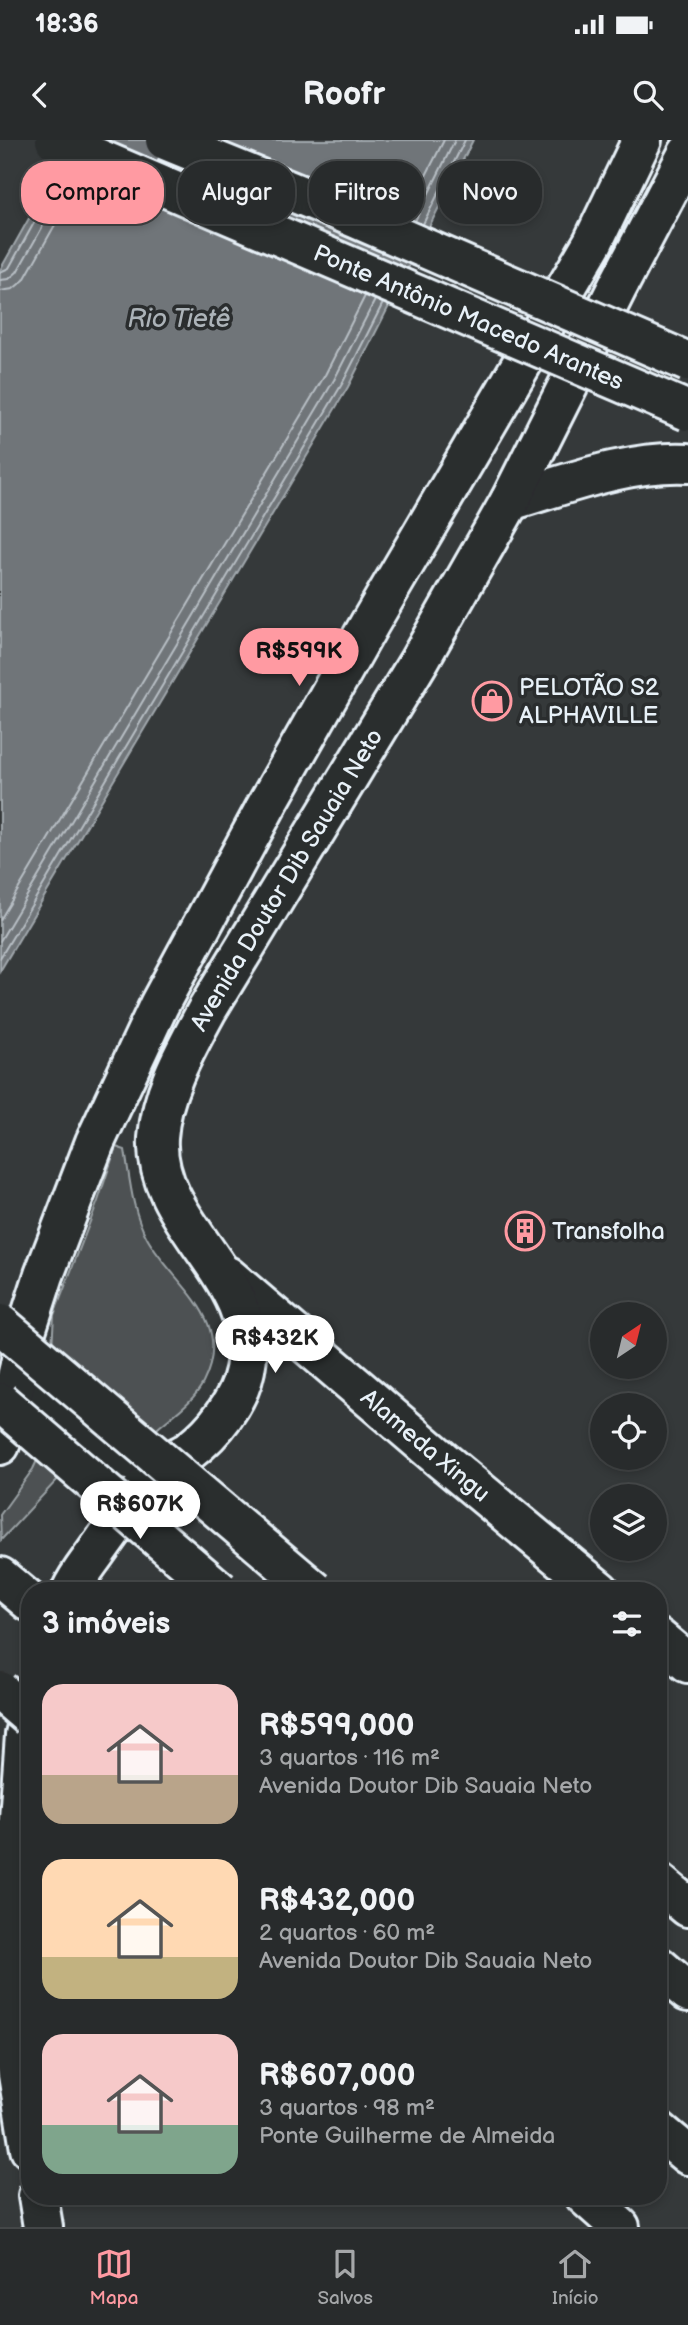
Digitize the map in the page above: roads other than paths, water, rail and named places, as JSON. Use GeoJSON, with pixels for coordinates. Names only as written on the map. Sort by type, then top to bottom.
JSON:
{"type":"FeatureCollection","features":[{"type":"Feature","properties":{"kind":"main road","name":"Ponte Antônio Macedo Arantes"},"geometry":{"type":"LineString","coordinates":[[55,140],[688,411]]}},
{"type":"Feature","properties":{"kind":"main road","name":"Ponte Antônio Macedo Arantes"},"geometry":{"type":"LineString","coordinates":[[165,140],[332,208],[688,362]]}},
{"type":"Feature","properties":{"kind":"main road","name":"Avenida Doutor Dib Sauaia Neto"},"geometry":{"type":"LineString","coordinates":[[20,1365],[20,1352],[27,1324],[95,1142],[159,1005],[349,659],[593,242],[642,140]]}},
{"type":"Feature","properties":{"kind":"main road","name":"Avenida Doutor Dib Sauaia Neto"},"geometry":{"type":"LineString","coordinates":[[77,1582],[119,1520],[164,1464],[189,1451],[215,1426],[235,1399],[245,1369],[246,1337],[240,1310],[221,1270],[204,1250],[172,1201],[161,1168],[158,1138],[166,1099],[181,1059],[206,1010],[419,661],[510,501],[688,153]]}},
{"type":"Feature","properties":{"kind":"main road"},"geometry":{"type":"LineString","coordinates":[[510,501],[603,474],[662,462],[688,463]]}},
{"type":"Feature","properties":{"kind":"main road","name":"Alameda Xingu"},"geometry":{"type":"LineString","coordinates":[[221,1270],[589,1582]]}},
{"type":"Feature","properties":{"kind":"main road"},"geometry":{"type":"LineString","coordinates":[[0,1324],[304,1582]]}},
{"type":"Feature","properties":{"kind":"main road"},"geometry":{"type":"LineString","coordinates":[[20,1365],[51,1408],[93,1443],[115,1457],[164,1464]]}},
{"type":"Feature","properties":{"kind":"main road"},"geometry":{"type":"LineString","coordinates":[[0,1446],[20,1365]]}},
{"type":"Feature","properties":{"kind":"main road"},"geometry":{"type":"LineString","coordinates":[[0,1402],[210,1582]]}},
{"type":"Feature","properties":{"kind":"main road"},"geometry":{"type":"LineString","coordinates":[[0,1577],[21,1594]]}},
{"type":"Feature","properties":{"kind":"main road"},"geometry":{"type":"LineString","coordinates":[[667,1646],[688,1663]]}},
{"type":"Feature","properties":{"kind":"main road"},"geometry":{"type":"LineString","coordinates":[[0,1691],[21,1708]]}},
{"type":"Feature","properties":{"kind":"main road"},"geometry":{"type":"LineString","coordinates":[[21,1791],[6,2000],[21,2093]]}},
{"type":"Feature","properties":{"kind":"main road"},"geometry":{"type":"LineString","coordinates":[[667,1974],[688,1992]]}},
{"type":"Feature","properties":{"kind":"main road"},"geometry":{"type":"LineString","coordinates":[[667,2138],[688,2155]]}},
{"type":"Feature","properties":{"kind":"main road"},"geometry":{"type":"LineString","coordinates":[[39,2205],[43,2227]]}},
{"type":"Feature","properties":{"kind":"main road"},"geometry":{"type":"LineString","coordinates":[[595,2205],[620,2227]]}},
{"type":"Feature","properties":{"kind":"water","name":"Rio Tietê"},"geometry":{"type":"Polygon","coordinates":[[[73,140],[473,140],[462,161],[438,161],[438,209],[348,387],[0,971],[0,270],[26,224],[164,224],[164,161],[61,161],[73,140]]]}},
{"type":"Feature","properties":{"kind":"place","name":"PELOTÃO S2 ALPHAVILLE"},"geometry":{"type":"Point","coordinates":[492,701]}},
{"type":"Feature","properties":{"kind":"place","name":"Transfolha"},"geometry":{"type":"Point","coordinates":[525,1231]}}]}
